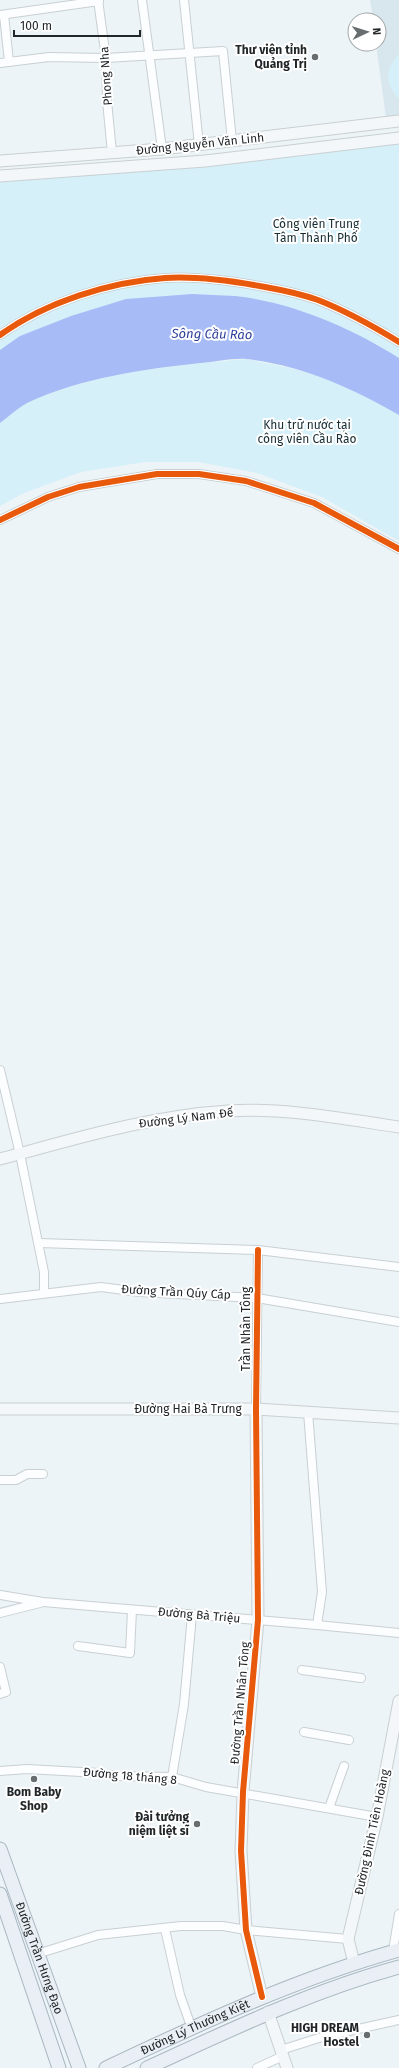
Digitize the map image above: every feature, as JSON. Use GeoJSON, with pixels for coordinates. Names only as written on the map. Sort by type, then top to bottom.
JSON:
{"type":"FeatureCollection","features":[{"type":"Feature","properties":{"kind":"main road","name":"Đường Trần Hưng Đạo"},"geometry":{"type":"LineString","coordinates":[[0,1849],[79,2068]]}},
{"type":"Feature","properties":{"kind":"main road","name":"Đường Trần Hưng Đạo"},"geometry":{"type":"LineString","coordinates":[[0,1894],[59,2068]]}},
{"type":"Feature","properties":{"kind":"main road","name":"Đường Lý Thường Kiệt"},"geometry":{"type":"LineString","coordinates":[[106,2068],[262,1997],[354,1963],[396,1950]]}},
{"type":"Feature","properties":{"kind":"main road","name":"Đường Lý Thường Kiệt"},"geometry":{"type":"LineString","coordinates":[[147,2068],[268,2012],[338,1985],[399,1967]]}},
{"type":"Feature","properties":{"kind":"main road"},"geometry":{"type":"LineString","coordinates":[[262,1997],[268,2012]]}},
{"type":"Feature","properties":{"kind":"street"},"geometry":{"type":"LineString","coordinates":[[142,0],[162,149]]}},
{"type":"Feature","properties":{"kind":"street"},"geometry":{"type":"LineString","coordinates":[[184,0],[199,145]]}},
{"type":"Feature","properties":{"kind":"street"},"geometry":{"type":"LineString","coordinates":[[98,1],[2,15],[4,63],[49,57],[106,58],[221,50],[225,53],[232,141]]}},
{"type":"Feature","properties":{"kind":"street","name":"Phong Nha"},"geometry":{"type":"LineString","coordinates":[[98,1],[106,58],[107,101],[112,153]]}},
{"type":"Feature","properties":{"kind":"street","name":"Đường Nguyễn Văn Linh"},"geometry":{"type":"LineString","coordinates":[[0,161],[162,149],[399,121]]}},
{"type":"Feature","properties":{"kind":"street","name":"Đường Nguyễn Văn Linh"},"geometry":{"type":"LineString","coordinates":[[0,176],[205,161],[399,138]]}},
{"type":"Feature","properties":{"kind":"street"},"geometry":{"type":"LineString","coordinates":[[0,335],[39,312],[72,298],[116,286],[165,278],[248,283],[282,290],[317,300],[349,314],[399,342]]}},
{"type":"Feature","properties":{"kind":"street"},"geometry":{"type":"LineString","coordinates":[[0,520],[48,497],[86,486],[157,474],[199,474],[246,481],[314,503],[399,549]]}},
{"type":"Feature","properties":{"kind":"street"},"geometry":{"type":"LineString","coordinates":[[0,1070],[39,1243],[44,1272],[44,1292]]}},
{"type":"Feature","properties":{"kind":"street","name":"Đường Lý Nam Đế"},"geometry":{"type":"LineString","coordinates":[[0,1159],[133,1124],[182,1116],[229,1111],[325,1116],[399,1127]]}},
{"type":"Feature","properties":{"kind":"street"},"geometry":{"type":"LineString","coordinates":[[39,1243],[258,1250],[399,1267]]}},
{"type":"Feature","properties":{"kind":"street","name":"Trần Nhân Tông"},"geometry":{"type":"LineString","coordinates":[[256,1409],[258,1250]]}},
{"type":"Feature","properties":{"kind":"street","name":"Đường Trần Qúy Cáp"},"geometry":{"type":"LineString","coordinates":[[0,1299],[44,1292],[101,1287],[139,1292],[258,1298],[399,1322]]}},
{"type":"Feature","properties":{"kind":"street","name":"Đường Hai Bà Trưng"},"geometry":{"type":"LineString","coordinates":[[0,1409],[256,1409],[399,1418]]}},
{"type":"Feature","properties":{"kind":"street","name":"Đường Trần Nhân Tông"},"geometry":{"type":"LineString","coordinates":[[256,1409],[258,1620],[243,1792],[242,1863],[246,1930],[262,1997]]}},
{"type":"Feature","properties":{"kind":"street"},"geometry":{"type":"LineString","coordinates":[[308,1412],[322,1592],[317,1625]]}},
{"type":"Feature","properties":{"kind":"street"},"geometry":{"type":"LineString","coordinates":[[0,1480],[16,1480],[27,1474],[43,1474]]}},
{"type":"Feature","properties":{"kind":"street","name":"Đường Bà Triệu"},"geometry":{"type":"LineString","coordinates":[[0,1595],[43,1602],[399,1633]]}},
{"type":"Feature","properties":{"kind":"street"},"geometry":{"type":"LineString","coordinates":[[0,1613],[43,1602]]}},
{"type":"Feature","properties":{"kind":"street"},"geometry":{"type":"LineString","coordinates":[[78,1646],[130,1653],[132,1610]]}},
{"type":"Feature","properties":{"kind":"street"},"geometry":{"type":"LineString","coordinates":[[172,1777],[184,1704],[192,1614]]}},
{"type":"Feature","properties":{"kind":"street"},"geometry":{"type":"LineString","coordinates":[[0,1667],[6,1692],[0,1694]]}},
{"type":"Feature","properties":{"kind":"street"},"geometry":{"type":"LineString","coordinates":[[302,1670],[360,1678]]}},
{"type":"Feature","properties":{"kind":"street","name":"Đường Đinh Tiên Hoàng"},"geometry":{"type":"LineString","coordinates":[[354,1963],[348,1938],[377,1817],[399,1701]]}},
{"type":"Feature","properties":{"kind":"street"},"geometry":{"type":"LineString","coordinates":[[304,1732],[349,1740]]}},
{"type":"Feature","properties":{"kind":"street"},"geometry":{"type":"LineString","coordinates":[[329,1808],[344,1766]]}},
{"type":"Feature","properties":{"kind":"street","name":"Đường 18 tháng 8"},"geometry":{"type":"LineString","coordinates":[[0,1771],[27,1769],[99,1772],[115,1776],[172,1777],[206,1787],[243,1792],[377,1817]]}},
{"type":"Feature","properties":{"kind":"street"},"geometry":{"type":"LineString","coordinates":[[396,1950],[399,1914]]}},
{"type":"Feature","properties":{"kind":"street"},"geometry":{"type":"LineString","coordinates":[[37,1954],[98,1935],[202,1925],[348,1938]]}},
{"type":"Feature","properties":{"kind":"street"},"geometry":{"type":"LineString","coordinates":[[165,1929],[180,1995],[192,2029]]}},
{"type":"Feature","properties":{"kind":"street"},"geometry":{"type":"LineString","coordinates":[[268,2012],[286,2068]]}},
{"type":"Feature","properties":{"kind":"street"},"geometry":{"type":"LineString","coordinates":[[257,2068],[282,2053],[322,2037],[399,2020]]}},
{"type":"Feature","properties":{"kind":"shaded area"},"geometry":{"type":"Polygon","coordinates":[[[370,0],[399,0],[399,116],[386,118],[377,52],[387,52],[387,12],[372,12],[370,0]]]}},
{"type":"Feature","properties":{"kind":"green space"},"geometry":{"type":"Polygon","coordinates":[[[399,54],[399,99],[391,88],[388,76],[391,65],[399,54]]]}},
{"type":"Feature","properties":{"kind":"green space","name":"Công viên Trung Tâm Thành Phố"},"geometry":{"type":"Polygon","coordinates":[[[399,139],[399,358],[376,344],[0,350],[0,178],[399,139]]]}},
{"type":"Feature","properties":{"kind":"green space","name":"Khu trữ nước tại công viên Cầu Rào"},"geometry":{"type":"Polygon","coordinates":[[[245,359],[295,369],[325,378],[354,390],[399,415],[399,541],[322,497],[257,473],[198,462],[145,462],[81,472],[24,493],[0,506],[0,423],[27,403],[53,392],[107,377],[190,364],[245,359]]]}},
{"type":"Feature","properties":{"kind":"water","name":"Sông Cầu Rào"},"geometry":{"type":"Polygon","coordinates":[[[192,294],[235,296],[278,304],[320,318],[361,336],[381,347],[399,358],[399,415],[326,379],[286,366],[241,359],[157,368],[90,381],[48,394],[27,403],[0,423],[0,350],[20,336],[71,316],[126,299],[192,294]]]}},
{"type":"Feature","properties":{"kind":"cycle path"},"geometry":{"type":"LineString","coordinates":[[0,335],[37,313],[100,289],[144,280],[190,278],[253,285],[312,298],[349,314],[399,342]]}},
{"type":"Feature","properties":{"kind":"cycle path"},"geometry":{"type":"LineString","coordinates":[[0,520],[48,497],[79,487],[157,474],[199,474],[246,481],[314,503],[399,549]]}},
{"type":"Feature","properties":{"kind":"cycle path"},"geometry":{"type":"LineString","coordinates":[[258,1250],[256,1409],[258,1620],[243,1792],[241,1851],[246,1930],[262,1997]]}},
{"type":"Feature","properties":{"kind":"place","name":"Thư viện tỉnh Quảng Trị"},"geometry":{"type":"Point","coordinates":[315,57]}},
{"type":"Feature","properties":{"kind":"place","name":"Bom Baby Shop"},"geometry":{"type":"Point","coordinates":[34,1779]}},
{"type":"Feature","properties":{"kind":"place","name":"Đài tưởng niệm liệt sĩ"},"geometry":{"type":"Point","coordinates":[197,1824]}},
{"type":"Feature","properties":{"kind":"place","name":"HIGH DREAM Hostel"},"geometry":{"type":"Point","coordinates":[367,2035]}}]}
